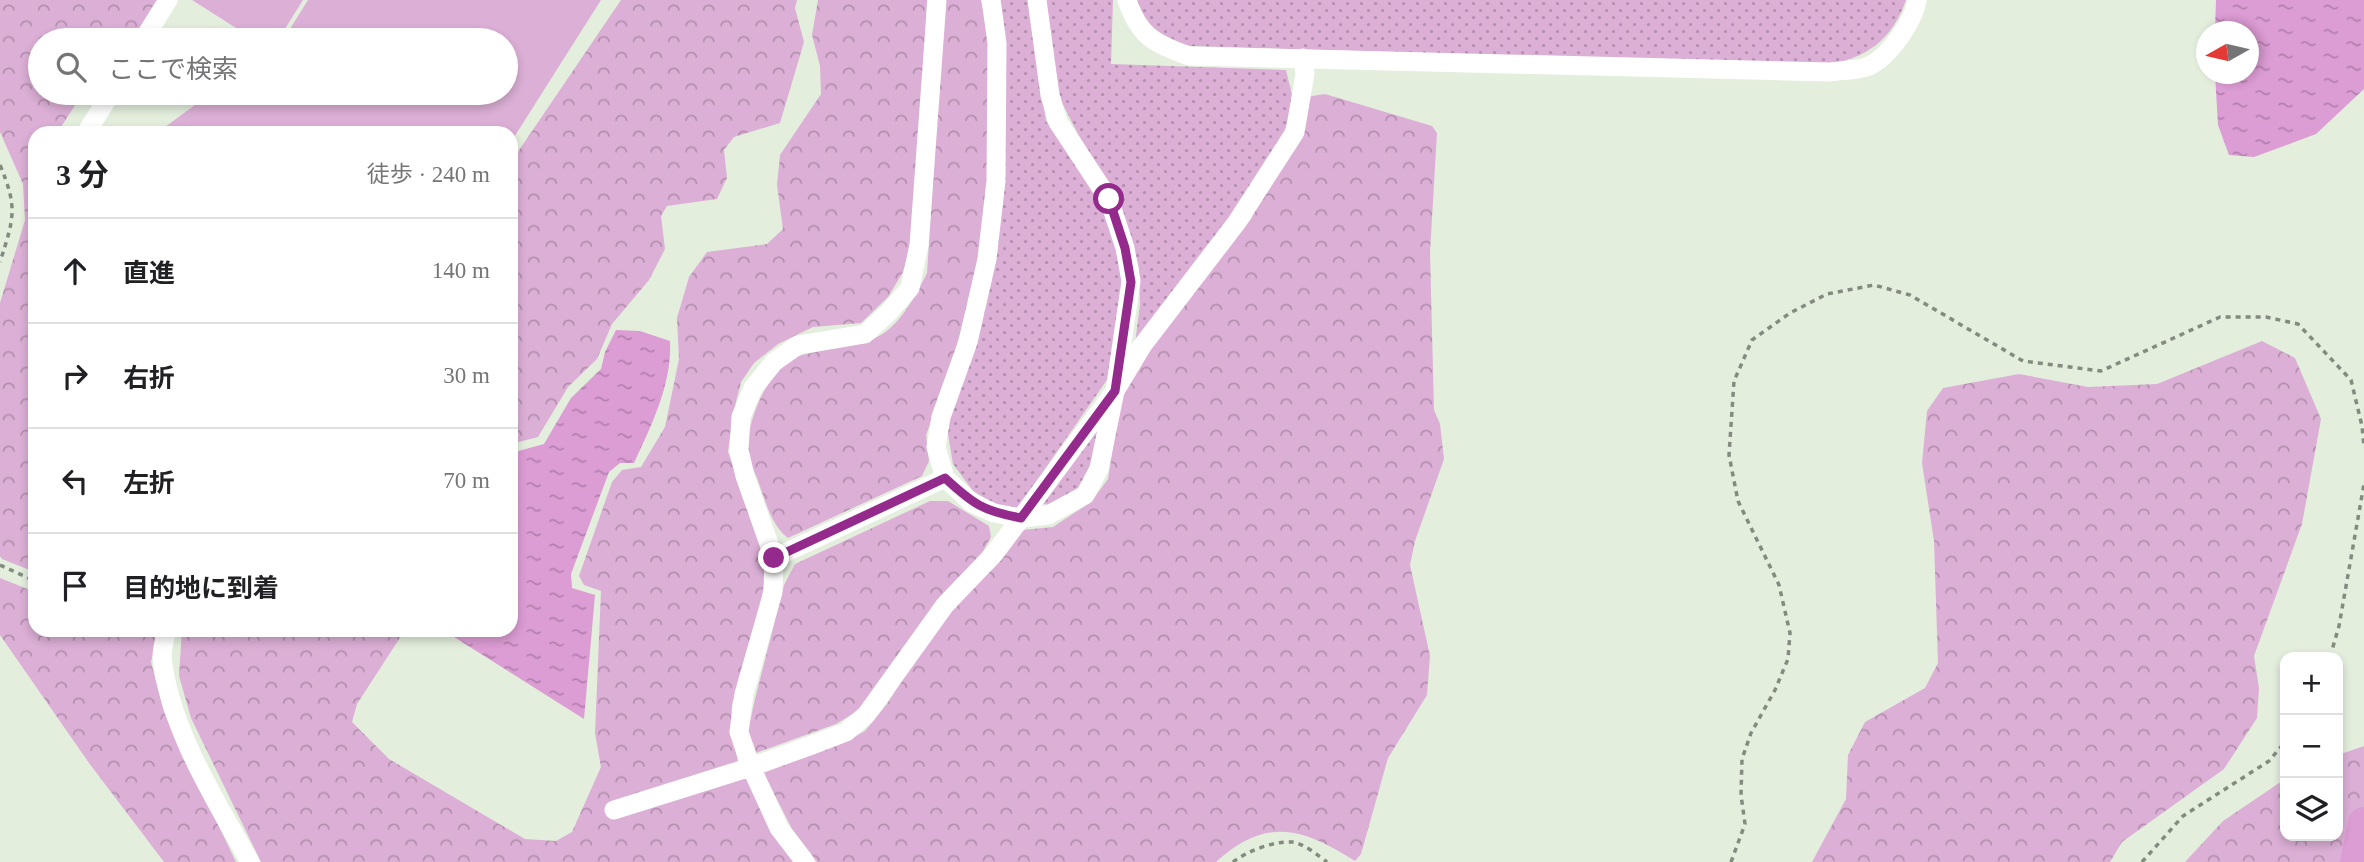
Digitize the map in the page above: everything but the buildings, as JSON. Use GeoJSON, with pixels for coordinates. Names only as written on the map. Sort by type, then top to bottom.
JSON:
{"type":"FeatureCollection","features":[{"type":"Feature","properties":{"kind":"street"},"geometry":{"type":"LineString","coordinates":[[150,28],[168,0]]}},
{"type":"Feature","properties":{"kind":"street"},"geometry":{"type":"LineString","coordinates":[[805,862],[779,828],[751,767],[739,732],[744,694],[773,592],[774,558],[744,476],[738,450],[741,417],[754,388],[774,362],[798,345],[865,334],[910,288],[919,245],[937,0]]}},
{"type":"Feature","properties":{"kind":"street"},"geometry":{"type":"LineString","coordinates":[[991,0],[997,43],[996,181],[987,258],[971,330],[941,417],[936,447],[945,478],[972,503],[994,513],[1021,518],[1048,516],[1085,495],[1098,469],[1115,391],[1131,282],[1125,248],[1109,199],[1058,122],[1050,95],[1037,0]]}},
{"type":"Feature","properties":{"kind":"street"},"geometry":{"type":"LineString","coordinates":[[1127,0],[1133,19],[1144,34],[1162,47],[1189,56],[1830,72],[1869,66],[1884,55],[1908,26],[1917,0]]}},
{"type":"Feature","properties":{"kind":"street"},"geometry":{"type":"LineString","coordinates":[[614,810],[751,767],[846,732],[866,715],[945,605],[994,554],[1115,391],[1142,346],[1237,222],[1295,132],[1305,74],[1303,58]]}},
{"type":"Feature","properties":{"kind":"street"},"geometry":{"type":"LineString","coordinates":[[90,126],[104,105]]}},
{"type":"Feature","properties":{"kind":"street"},"geometry":{"type":"LineString","coordinates":[[774,558],[945,478]]}},
{"type":"Feature","properties":{"kind":"street"},"geometry":{"type":"LineString","coordinates":[[166,637],[162,655],[173,703],[194,761],[250,862]]}},
{"type":"Feature","properties":{"kind":"path"},"geometry":{"type":"LineString","coordinates":[[0,165],[11,192],[13,223],[0,262]]}},
{"type":"Feature","properties":{"kind":"path"},"geometry":{"type":"LineString","coordinates":[[1731,862],[1745,824],[1741,795],[1742,759],[1788,659],[1790,633],[1779,586],[1738,500],[1729,455],[1734,381],[1752,340],[1790,313],[1827,294],[1874,285],[1910,295],[2023,361],[2101,371],[2221,317],[2266,317],[2298,324],[2351,380],[2364,447]]}},
{"type":"Feature","properties":{"kind":"path"},"geometry":{"type":"LineString","coordinates":[[2331,652],[2339,626],[2364,484]]}},
{"type":"Feature","properties":{"kind":"path"},"geometry":{"type":"LineString","coordinates":[[0,565],[28,578]]}},
{"type":"Feature","properties":{"kind":"path"},"geometry":{"type":"LineString","coordinates":[[2142,862],[2183,816],[2269,761],[2280,748]]}},
{"type":"Feature","properties":{"kind":"path"},"geometry":{"type":"LineString","coordinates":[[1233,862],[1240,856],[1272,845],[1295,842],[1327,862]]}},
{"type":"Feature","properties":{"kind":"green space"},"geometry":{"type":"Polygon","coordinates":[[[0,0],[159,0],[142,28],[28,28],[28,105],[75,105],[62,126],[28,126],[28,569],[0,556],[0,303],[25,220],[23,184],[0,132],[0,0]]]}},
{"type":"Feature","properties":{"kind":"green space"},"geometry":{"type":"Polygon","coordinates":[[[192,0],[303,0],[286,28],[236,28],[192,0]]]}},
{"type":"Feature","properties":{"kind":"green space"},"geometry":{"type":"Polygon","coordinates":[[[308,0],[601,0],[518,131],[518,126],[166,126],[195,105],[518,105],[518,28],[290,28],[308,0]]]}},
{"type":"Feature","properties":{"kind":"green space"},"geometry":{"type":"Polygon","coordinates":[[[621,0],[797,0],[795,8],[804,42],[780,123],[734,137],[724,150],[727,178],[717,199],[667,206],[661,216],[665,249],[649,280],[612,324],[597,359],[568,387],[538,437],[518,442],[518,152],[621,0]]]}},
{"type":"Feature","properties":{"kind":"green space"},"geometry":{"type":"Polygon","coordinates":[[[818,0],[927,0],[914,234],[903,272],[888,297],[861,323],[813,327],[778,344],[754,363],[741,382],[728,452],[761,543],[765,579],[758,620],[732,704],[731,729],[738,762],[606,804],[611,818],[747,775],[798,862],[261,862],[191,718],[179,676],[182,637],[400,637],[357,704],[352,722],[389,759],[525,839],[556,841],[572,832],[601,767],[595,733],[601,591],[584,585],[579,576],[612,482],[622,470],[641,467],[665,427],[679,359],[677,318],[689,277],[707,252],[767,244],[783,229],[777,185],[780,155],[821,94],[820,66],[812,35],[818,0]]]}},
{"type":"Feature","properties":{"kind":"green space"},"geometry":{"type":"Polygon","coordinates":[[[945,0],[981,0],[988,32],[988,175],[977,267],[951,368],[926,435],[929,461],[922,476],[788,538],[772,518],[749,459],[748,440],[755,410],[770,382],[790,360],[857,344],[875,338],[892,327],[906,310],[927,273],[945,0]]]}},
{"type":"Feature","properties":{"kind":"green space"},"geometry":{"type":"Polygon","coordinates":[[[1000,0],[1029,0],[1046,121],[1106,213],[1120,263],[1123,301],[1109,377],[1017,509],[1002,508],[973,491],[953,464],[947,428],[992,280],[1000,0]]]}},
{"type":"Feature","properties":{"kind":"green space"},"geometry":{"type":"Polygon","coordinates":[[[1043,0],[1113,0],[1111,64],[1286,70],[1294,103],[1280,144],[1236,211],[1135,344],[1140,304],[1139,268],[1129,231],[1109,184],[1060,99],[1043,0]]]}},
{"type":"Feature","properties":{"kind":"green space"},"geometry":{"type":"Polygon","coordinates":[[[1133,0],[1906,0],[1893,26],[1876,45],[1854,58],[1826,65],[1189,46],[1156,29],[1133,0]]]}},
{"type":"Feature","properties":{"kind":"green space"},"geometry":{"type":"Polygon","coordinates":[[[1325,94],[1432,126],[1437,133],[1430,252],[1434,410],[1440,424],[1444,459],[1415,541],[1410,565],[1430,656],[1427,695],[1388,758],[1361,854],[1355,861],[1318,841],[1285,832],[1252,838],[1234,847],[1216,862],[817,862],[792,829],[763,772],[843,743],[865,731],[887,704],[940,621],[1022,530],[1053,527],[1091,502],[1108,479],[1122,389],[1251,219],[1306,97],[1325,94]]]}},
{"type":"Feature","properties":{"kind":"green space"},"geometry":{"type":"Polygon","coordinates":[[[2262,341],[2295,358],[2321,419],[2302,524],[2254,656],[2259,688],[2257,718],[2224,769],[2122,842],[2110,862],[1812,862],[1846,799],[1848,755],[1865,722],[1925,688],[1938,663],[1934,541],[1922,463],[1927,411],[1943,388],[2019,374],[2088,387],[2157,384],[2262,341]]]}},
{"type":"Feature","properties":{"kind":"green space"},"geometry":{"type":"Polygon","coordinates":[[[1102,421],[1091,462],[1078,489],[1057,503],[1042,504],[1102,421]]]}},
{"type":"Feature","properties":{"kind":"green space"},"geometry":{"type":"Polygon","coordinates":[[[930,501],[948,501],[989,526],[991,537],[982,553],[937,600],[864,707],[836,724],[756,753],[748,731],[784,585],[795,564],[930,501]]]}},
{"type":"Feature","properties":{"kind":"green space"},"geometry":{"type":"Polygon","coordinates":[[[0,578],[28,589],[28,637],[157,637],[151,662],[164,712],[236,862],[164,862],[89,763],[0,635],[0,578]]]}},
{"type":"Feature","properties":{"kind":"green space"},"geometry":{"type":"Polygon","coordinates":[[[2364,746],[2364,862],[2185,862],[2223,821],[2280,782],[2280,841],[2343,841],[2343,753],[2364,746]]]}},
{"type":"Feature","properties":{"kind":"water"},"geometry":{"type":"Polygon","coordinates":[[[2216,0],[2364,0],[2364,89],[2316,134],[2254,157],[2229,155],[2218,125],[2216,84],[2259,84],[2259,21],[2215,21],[2216,0]]]}},
{"type":"Feature","properties":{"kind":"water"},"geometry":{"type":"Polygon","coordinates":[[[616,330],[640,331],[670,341],[668,373],[654,419],[634,463],[620,463],[609,472],[571,574],[572,588],[595,595],[584,719],[454,637],[518,637],[518,451],[544,444],[571,398],[601,369],[605,352],[616,330]]]}},
{"type":"Feature","properties":{"kind":"waterway"},"geometry":{"type":"LineString","coordinates":[[2356,862],[2364,823]]}},
{"type":"Feature","properties":{"kind":"route"},"geometry":{"type":"LineString","coordinates":[[774,558],[945,478],[972,503],[994,513],[1021,518],[1115,391],[1131,282],[1125,248],[1109,199]]}}]}
